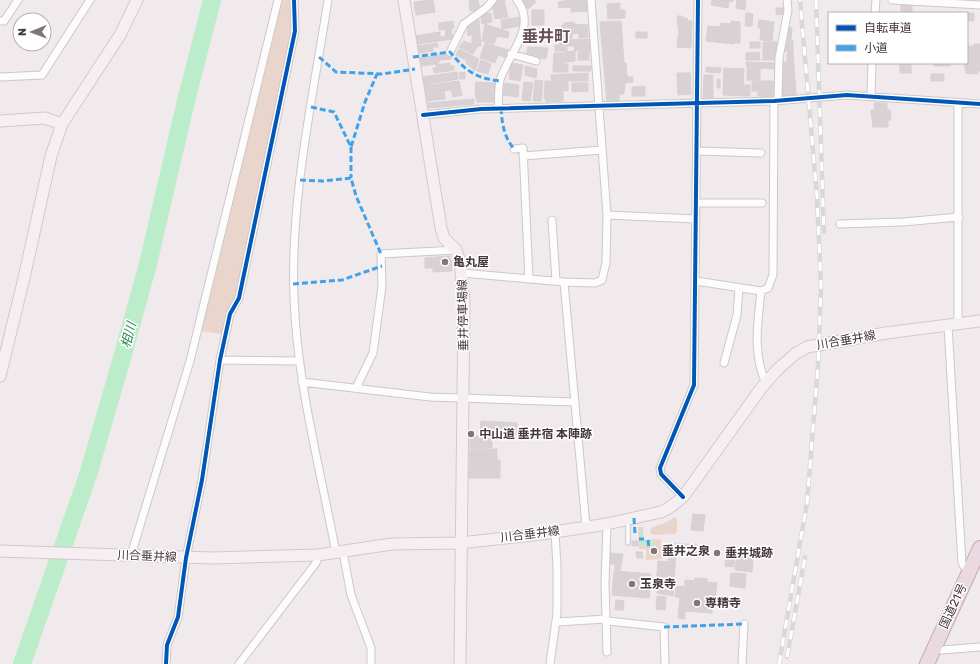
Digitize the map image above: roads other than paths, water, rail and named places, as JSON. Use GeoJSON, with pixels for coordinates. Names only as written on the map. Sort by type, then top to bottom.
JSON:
{"type":"FeatureCollection","features":[{"type":"Feature","properties":{"kind":"highway","name":"国道21号"},"geometry":{"type":"LineString","coordinates":[[927,664],[980,548]]}},
{"type":"Feature","properties":{"kind":"main road"},"geometry":{"type":"LineString","coordinates":[[0,376],[24,278],[51,156],[62,124],[120,35],[137,0]]}},
{"type":"Feature","properties":{"kind":"main road","name":"垂井停車場線"},"geometry":{"type":"LineString","coordinates":[[404,0],[441,228],[444,238],[456,250],[462,273],[464,301],[464,399],[460,542],[460,664]]}},
{"type":"Feature","properties":{"kind":"main road"},"geometry":{"type":"LineString","coordinates":[[0,121],[44,118],[62,124]]}},
{"type":"Feature","properties":{"kind":"main road","name":"川合垂井線"},"geometry":{"type":"LineString","coordinates":[[0,551],[186,558],[318,555],[392,544],[460,542],[555,532],[586,526],[607,524],[661,512],[669,508],[683,497],[766,383],[778,369],[795,354],[807,347],[886,333],[980,321]]}},
{"type":"Feature","properties":{"kind":"street"},"geometry":{"type":"LineString","coordinates":[[0,21],[4,21],[18,0]]}},
{"type":"Feature","properties":{"kind":"street"},"geometry":{"type":"LineString","coordinates":[[0,77],[42,75],[90,0]]}},
{"type":"Feature","properties":{"kind":"street"},"geometry":{"type":"LineString","coordinates":[[127,555],[190,361],[278,0]]}},
{"type":"Feature","properties":{"kind":"street"},"geometry":{"type":"LineString","coordinates":[[166,664],[168,644],[178,616],[186,558],[202,480],[220,360],[230,314],[239,298],[295,31],[294,0]]}},
{"type":"Feature","properties":{"kind":"street"},"geometry":{"type":"LineString","coordinates":[[328,0],[299,196],[293,266],[294,297],[302,382],[339,552],[351,595],[371,648],[371,664]]}},
{"type":"Feature","properties":{"kind":"street"},"geometry":{"type":"LineString","coordinates":[[450,52],[464,24],[486,8],[493,0]]}},
{"type":"Feature","properties":{"kind":"street"},"geometry":{"type":"LineString","coordinates":[[498,108],[500,81],[511,54],[520,41],[523,31],[523,8],[517,0]]}},
{"type":"Feature","properties":{"kind":"street"},"geometry":{"type":"LineString","coordinates":[[462,273],[560,282],[595,283],[602,280],[606,263],[607,215],[591,0]]}},
{"type":"Feature","properties":{"kind":"street"},"geometry":{"type":"LineString","coordinates":[[683,497],[661,474],[660,468],[694,385],[698,0]]}},
{"type":"Feature","properties":{"kind":"street"},"geometry":{"type":"LineString","coordinates":[[696,282],[761,290],[768,288],[773,275],[776,101],[779,58],[788,10],[787,0]]}},
{"type":"Feature","properties":{"kind":"street"},"geometry":{"type":"LineString","coordinates":[[875,12],[876,0]]}},
{"type":"Feature","properties":{"kind":"street"},"geometry":{"type":"LineString","coordinates":[[892,0],[962,2],[980,5]]}},
{"type":"Feature","properties":{"kind":"street"},"geometry":{"type":"LineString","coordinates":[[511,54],[536,61]]}},
{"type":"Feature","properties":{"kind":"street"},"geometry":{"type":"LineString","coordinates":[[871,96],[872,64]]}},
{"type":"Feature","properties":{"kind":"street"},"geometry":{"type":"LineString","coordinates":[[423,114],[498,108],[776,101],[847,95],[980,104]]}},
{"type":"Feature","properties":{"kind":"street"},"geometry":{"type":"LineString","coordinates":[[958,102],[958,217],[953,325],[962,563],[968,573]]}},
{"type":"Feature","properties":{"kind":"street"},"geometry":{"type":"LineString","coordinates":[[514,149],[523,148],[524,156],[529,279]]}},
{"type":"Feature","properties":{"kind":"street"},"geometry":{"type":"LineString","coordinates":[[524,156],[602,150]]}},
{"type":"Feature","properties":{"kind":"street"},"geometry":{"type":"LineString","coordinates":[[697,151],[761,153]]}},
{"type":"Feature","properties":{"kind":"street"},"geometry":{"type":"LineString","coordinates":[[696,203],[762,203]]}},
{"type":"Feature","properties":{"kind":"street"},"geometry":{"type":"LineString","coordinates":[[607,215],[696,219]]}},
{"type":"Feature","properties":{"kind":"street"},"geometry":{"type":"LineString","coordinates":[[840,224],[903,222],[958,217]]}},
{"type":"Feature","properties":{"kind":"street"},"geometry":{"type":"LineString","coordinates":[[552,220],[575,402],[586,526]]}},
{"type":"Feature","properties":{"kind":"street"},"geometry":{"type":"LineString","coordinates":[[356,388],[372,353],[382,286],[382,254],[456,250]]}},
{"type":"Feature","properties":{"kind":"street"},"geometry":{"type":"LineString","coordinates":[[724,363],[737,314],[739,288]]}},
{"type":"Feature","properties":{"kind":"street"},"geometry":{"type":"LineString","coordinates":[[761,290],[756,344],[760,370],[766,383]]}},
{"type":"Feature","properties":{"kind":"street"},"geometry":{"type":"LineString","coordinates":[[220,360],[299,361]]}},
{"type":"Feature","properties":{"kind":"street"},"geometry":{"type":"LineString","coordinates":[[302,382],[464,399],[575,402]]}},
{"type":"Feature","properties":{"kind":"street"},"geometry":{"type":"LineString","coordinates":[[607,524],[605,562],[607,652]]}},
{"type":"Feature","properties":{"kind":"street"},"geometry":{"type":"LineString","coordinates":[[550,664],[556,622],[557,567],[555,532]]}},
{"type":"Feature","properties":{"kind":"street"},"geometry":{"type":"LineString","coordinates":[[239,664],[316,563],[318,555]]}},
{"type":"Feature","properties":{"kind":"street"},"geometry":{"type":"LineString","coordinates":[[556,622],[606,619],[608,622],[664,627],[664,664]]}},
{"type":"Feature","properties":{"kind":"street"},"geometry":{"type":"LineString","coordinates":[[742,664],[744,624]]}},
{"type":"Feature","properties":{"kind":"street"},"geometry":{"type":"LineString","coordinates":[[934,648],[942,650],[980,647]]}},
{"type":"Feature","properties":{"kind":"lane"},"geometry":{"type":"LineString","coordinates":[[628,519],[628,543]]}},
{"type":"Feature","properties":{"kind":"waterway","name":"相川"},"geometry":{"type":"LineString","coordinates":[[22,664],[88,475],[120,365],[148,264],[185,105],[212,0]]}},
{"type":"Feature","properties":{"kind":"railway"},"geometry":{"type":"LineString","coordinates":[[779,664],[807,503],[818,366],[821,286],[817,197],[800,0]]}},
{"type":"Feature","properties":{"kind":"railway"},"geometry":{"type":"LineString","coordinates":[[816,0],[824,232]]}},
{"type":"Feature","properties":{"kind":"railway"},"geometry":{"type":"LineString","coordinates":[[787,657],[805,557]]}},
{"type":"Feature","properties":{"kind":"place","name":"亀丸屋"},"geometry":{"type":"Point","coordinates":[445,262]}},
{"type":"Feature","properties":{"kind":"place","name":"中山道 垂井宿 本陣跡"},"geometry":{"type":"Point","coordinates":[471,434]}},
{"type":"Feature","properties":{"kind":"place","name":"垂井之泉"},"geometry":{"type":"Point","coordinates":[654,551]}},
{"type":"Feature","properties":{"kind":"place","name":"垂井城跡"},"geometry":{"type":"Point","coordinates":[717,553]}},
{"type":"Feature","properties":{"kind":"place","name":"玉泉寺"},"geometry":{"type":"Point","coordinates":[632,584]}},
{"type":"Feature","properties":{"kind":"place","name":"専精寺"},"geometry":{"type":"Point","coordinates":[697,603]}},
{"type":"Feature","properties":{"kind":"district","name":"垂井町"},"geometry":{"type":"Point","coordinates":[546,36]}}]}
